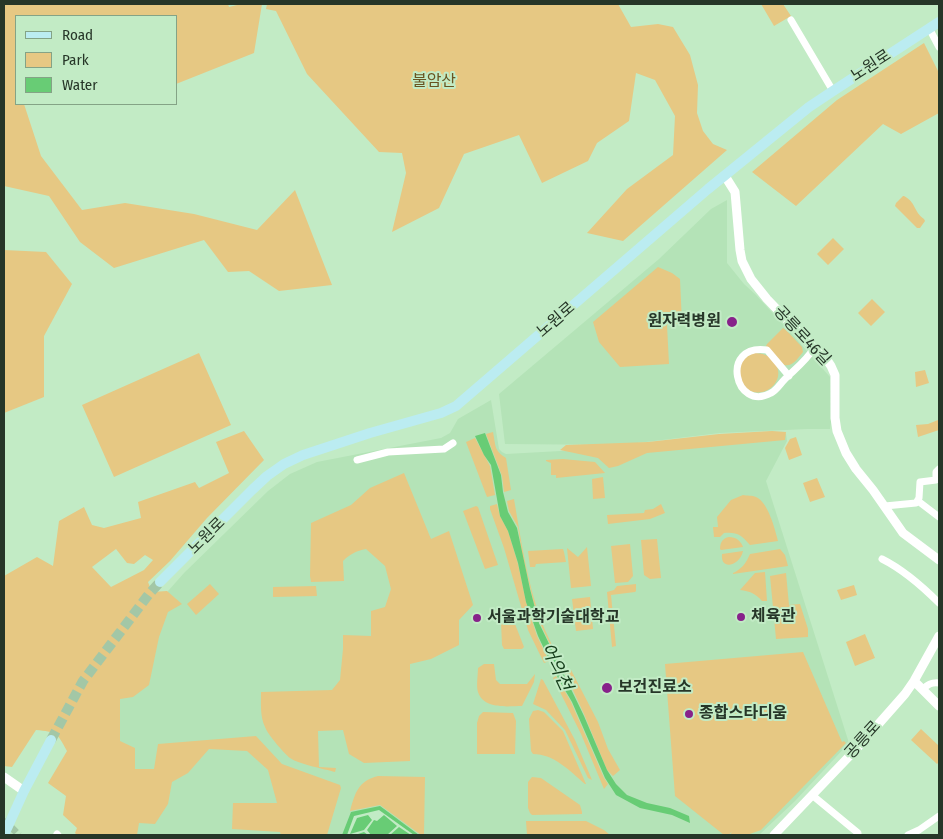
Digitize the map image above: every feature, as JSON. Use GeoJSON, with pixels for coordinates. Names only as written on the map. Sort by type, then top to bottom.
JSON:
{"type":"FeatureCollection","features":[{"type":"Feature","properties":{"kind":"main road","name":"노원로"},"geometry":{"type":"LineString","coordinates":[[160,582],[252,490],[284,464],[322,448],[441,413],[456,406],[724,176],[809,107],[939,22]]}},
{"type":"Feature","properties":{"kind":"main road"},"geometry":{"type":"LineString","coordinates":[[4,835],[24,790],[51,740]]}},
{"type":"Feature","properties":{"kind":"street"},"geometry":{"type":"LineString","coordinates":[[791,20],[832,91]]}},
{"type":"Feature","properties":{"kind":"street"},"geometry":{"type":"LineString","coordinates":[[929,28],[939,47]]}},
{"type":"Feature","properties":{"kind":"street","name":"공릉로46길"},"geometry":{"type":"LineString","coordinates":[[724,176],[735,192],[740,250],[742,261],[750,280],[814,348],[825,357],[835,375],[834,418],[846,453],[903,533],[939,560]]}},
{"type":"Feature","properties":{"kind":"street"},"geometry":{"type":"LineString","coordinates":[[789,376],[767,350],[760,349],[752,350],[743,357],[737,366],[736,374],[738,382],[746,392],[757,396],[770,394],[775,391],[809,357],[814,348]]}},
{"type":"Feature","properties":{"kind":"street"},"geometry":{"type":"LineString","coordinates":[[357,460],[388,452],[444,449],[453,443]]}},
{"type":"Feature","properties":{"kind":"street"},"geometry":{"type":"LineString","coordinates":[[884,506],[915,503],[918,500],[920,482],[936,480],[936,472],[939,470]]}},
{"type":"Feature","properties":{"kind":"street"},"geometry":{"type":"LineString","coordinates":[[918,500],[939,517]]}},
{"type":"Feature","properties":{"kind":"street"},"geometry":{"type":"LineString","coordinates":[[882,559],[917,582],[939,603]]}},
{"type":"Feature","properties":{"kind":"street","name":"공릉로"},"geometry":{"type":"LineString","coordinates":[[774,835],[905,694],[939,636]]}},
{"type":"Feature","properties":{"kind":"street"},"geometry":{"type":"LineString","coordinates":[[914,681],[939,706]]}},
{"type":"Feature","properties":{"kind":"street"},"geometry":{"type":"LineString","coordinates":[[923,689],[928,684],[939,683]]}},
{"type":"Feature","properties":{"kind":"street"},"geometry":{"type":"LineString","coordinates":[[4,776],[24,790]]}},
{"type":"Feature","properties":{"kind":"street"},"geometry":{"type":"LineString","coordinates":[[812,795],[858,833],[858,835]]}},
{"type":"Feature","properties":{"kind":"street"},"geometry":{"type":"LineString","coordinates":[[908,835],[939,816]]}},
{"type":"Feature","properties":{"kind":"shaded area","name":"원자력병원"},"geometry":{"type":"Polygon","coordinates":[[[727,200],[727,263],[830,377],[830,429],[720,433],[621,445],[505,444],[499,394],[659,259],[711,209],[727,200]],[[658,268],[667,325],[682,323],[658,268]]]}},
{"type":"Feature","properties":{"kind":"shaded area","name":"서울과학기술대학교"},"geometry":{"type":"Polygon","coordinates":[[[491,400],[499,449],[506,454],[786,434],[787,441],[766,481],[849,743],[795,801],[759,835],[92,835],[86,762],[146,616],[184,573],[268,491],[290,474],[317,462],[441,438],[450,433],[458,419],[491,400]]]}},
{"type":"Feature","properties":{"kind":"green space"},"geometry":{"type":"Polygon","coordinates":[[[4,4],[228,4],[229,7],[241,4],[262,4],[254,53],[178,83],[178,15],[15,15],[15,105],[24,105],[41,156],[82,210],[125,203],[194,214],[257,230],[295,190],[332,285],[279,291],[249,271],[228,272],[204,240],[114,268],[80,242],[49,196],[4,186],[4,4]]]}},
{"type":"Feature","properties":{"kind":"green space","name":"불암산"},"geometry":{"type":"Polygon","coordinates":[[[267,4],[618,4],[631,27],[658,24],[673,27],[690,55],[698,85],[697,113],[703,131],[713,144],[727,150],[623,241],[587,233],[627,189],[673,155],[675,116],[655,80],[636,73],[629,121],[597,143],[588,161],[542,183],[519,135],[464,154],[439,208],[392,232],[406,173],[402,153],[379,152],[307,74],[276,11],[266,9],[267,4]]]}},
{"type":"Feature","properties":{"kind":"green space"},"geometry":{"type":"Polygon","coordinates":[[[761,4],[783,4],[791,16],[774,26],[761,4]]]}},
{"type":"Feature","properties":{"kind":"green space"},"geometry":{"type":"Polygon","coordinates":[[[924,43],[939,73],[939,113],[901,134],[883,124],[796,206],[752,172],[837,100],[924,43]]]}},
{"type":"Feature","properties":{"kind":"green space"},"geometry":{"type":"Polygon","coordinates":[[[903,196],[911,201],[924,219],[925,221],[920,228],[917,228],[895,206],[903,196]]]}},
{"type":"Feature","properties":{"kind":"green space"},"geometry":{"type":"Polygon","coordinates":[[[833,238],[844,249],[828,265],[817,254],[833,238]]]}},
{"type":"Feature","properties":{"kind":"green space"},"geometry":{"type":"Polygon","coordinates":[[[4,250],[46,252],[72,284],[44,336],[44,397],[4,413],[4,250]]]}},
{"type":"Feature","properties":{"kind":"green space"},"geometry":{"type":"Polygon","coordinates":[[[658,267],[680,279],[682,323],[667,325],[669,364],[620,367],[599,342],[593,322],[658,267]]]}},
{"type":"Feature","properties":{"kind":"green space"},"geometry":{"type":"Polygon","coordinates":[[[872,299],[885,312],[871,326],[858,313],[872,299]]]}},
{"type":"Feature","properties":{"kind":"green space"},"geometry":{"type":"Polygon","coordinates":[[[783,328],[802,347],[803,352],[790,365],[784,365],[766,346],[783,328]]]}},
{"type":"Feature","properties":{"kind":"green space"},"geometry":{"type":"Polygon","coordinates":[[[199,353],[231,425],[114,477],[82,405],[199,353]]]}},
{"type":"Feature","properties":{"kind":"green space"},"geometry":{"type":"Polygon","coordinates":[[[752,353],[766,355],[772,358],[776,364],[777,380],[766,391],[752,391],[745,387],[739,377],[742,360],[752,353]]]}},
{"type":"Feature","properties":{"kind":"green space"},"geometry":{"type":"Polygon","coordinates":[[[925,370],[929,383],[916,387],[915,372],[925,370]]]}},
{"type":"Feature","properties":{"kind":"green space"},"geometry":{"type":"Polygon","coordinates":[[[938,420],[939,430],[918,437],[916,425],[928,424],[938,420]]]}},
{"type":"Feature","properties":{"kind":"green space"},"geometry":{"type":"Polygon","coordinates":[[[244,431],[264,460],[148,582],[152,592],[167,591],[182,604],[168,612],[159,637],[149,685],[133,697],[120,699],[120,741],[135,748],[135,769],[154,769],[158,744],[256,736],[282,764],[340,785],[341,788],[327,835],[281,835],[280,832],[232,829],[233,803],[277,803],[268,770],[247,751],[209,749],[188,773],[172,782],[168,804],[155,824],[139,823],[137,835],[77,835],[75,833],[77,828],[63,815],[66,796],[48,783],[67,751],[55,734],[36,730],[12,767],[4,766],[4,576],[37,557],[53,566],[59,521],[84,507],[92,525],[104,528],[141,518],[138,502],[195,482],[199,488],[229,473],[216,442],[244,431]],[[116,549],[92,567],[111,587],[144,570],[153,560],[145,555],[134,564],[127,563],[116,549]]]}},
{"type":"Feature","properties":{"kind":"green space"},"geometry":{"type":"Polygon","coordinates":[[[493,432],[497,450],[506,458],[511,490],[504,492],[502,476],[486,434],[493,432]]]}},
{"type":"Feature","properties":{"kind":"green space"},"geometry":{"type":"Polygon","coordinates":[[[786,432],[785,440],[647,453],[609,468],[598,458],[560,450],[566,445],[648,442],[719,434],[786,432]]]}},
{"type":"Feature","properties":{"kind":"green space"},"geometry":{"type":"Polygon","coordinates":[[[796,437],[802,455],[789,460],[785,448],[790,439],[796,437]]]}},
{"type":"Feature","properties":{"kind":"green space"},"geometry":{"type":"Polygon","coordinates":[[[475,438],[490,466],[495,495],[487,497],[466,442],[475,438]]]}},
{"type":"Feature","properties":{"kind":"green space"},"geometry":{"type":"Polygon","coordinates":[[[563,459],[595,462],[605,473],[556,478],[556,475],[551,475],[551,463],[546,460],[563,459]]]}},
{"type":"Feature","properties":{"kind":"green space"},"geometry":{"type":"Polygon","coordinates":[[[404,473],[431,539],[449,531],[473,605],[459,620],[459,645],[431,659],[410,664],[410,761],[364,763],[349,754],[343,730],[318,731],[319,767],[336,768],[335,772],[299,762],[287,756],[276,744],[263,723],[261,692],[332,690],[340,680],[343,635],[371,636],[371,611],[385,607],[391,589],[385,566],[366,549],[353,553],[343,561],[344,581],[311,582],[311,523],[351,505],[370,488],[404,473]]]}},
{"type":"Feature","properties":{"kind":"green space"},"geometry":{"type":"Polygon","coordinates":[[[603,477],[605,498],[593,499],[592,479],[603,477]]]}},
{"type":"Feature","properties":{"kind":"green space"},"geometry":{"type":"Polygon","coordinates":[[[817,478],[825,497],[810,502],[803,483],[817,478]]]}},
{"type":"Feature","properties":{"kind":"green space"},"geometry":{"type":"Polygon","coordinates":[[[743,495],[756,497],[764,504],[778,541],[750,545],[742,537],[733,533],[724,533],[720,537],[714,537],[713,527],[718,527],[717,517],[731,500],[743,495]]]}},
{"type":"Feature","properties":{"kind":"green space"},"geometry":{"type":"Polygon","coordinates":[[[514,499],[532,591],[556,657],[540,623],[522,553],[518,527],[509,511],[507,501],[514,499]]]}},
{"type":"Feature","properties":{"kind":"green space"},"geometry":{"type":"Polygon","coordinates":[[[497,504],[518,564],[526,602],[537,636],[549,661],[544,663],[528,630],[504,548],[490,509],[490,506],[497,504]]]}},
{"type":"Feature","properties":{"kind":"green space"},"geometry":{"type":"Polygon","coordinates":[[[661,504],[665,513],[650,519],[608,524],[607,515],[644,513],[645,510],[653,509],[661,504]]]}},
{"type":"Feature","properties":{"kind":"green space"},"geometry":{"type":"Polygon","coordinates":[[[478,507],[498,565],[485,569],[463,511],[478,507]]]}},
{"type":"Feature","properties":{"kind":"green space"},"geometry":{"type":"Polygon","coordinates":[[[729,537],[738,540],[743,547],[721,550],[722,541],[729,537]]]}},
{"type":"Feature","properties":{"kind":"green space"},"geometry":{"type":"Polygon","coordinates":[[[657,539],[661,578],[650,579],[644,575],[641,540],[657,539]]]}},
{"type":"Feature","properties":{"kind":"green space"},"geometry":{"type":"Polygon","coordinates":[[[630,544],[633,576],[628,582],[615,583],[611,546],[630,544]]]}},
{"type":"Feature","properties":{"kind":"green space"},"geometry":{"type":"Polygon","coordinates":[[[587,547],[591,586],[571,588],[567,548],[578,557],[587,547]]]}},
{"type":"Feature","properties":{"kind":"green space"},"geometry":{"type":"Polygon","coordinates":[[[563,549],[566,562],[536,564],[535,567],[530,567],[528,551],[563,549]]]}},
{"type":"Feature","properties":{"kind":"green space"},"geometry":{"type":"Polygon","coordinates":[[[780,549],[785,555],[788,566],[733,574],[739,570],[750,554],[780,549]]]}},
{"type":"Feature","properties":{"kind":"green space"},"geometry":{"type":"Polygon","coordinates":[[[743,551],[735,563],[727,564],[722,559],[722,554],[743,551]]]}},
{"type":"Feature","properties":{"kind":"green space"},"geometry":{"type":"Polygon","coordinates":[[[765,572],[767,601],[762,601],[752,593],[740,590],[755,573],[765,572]]]}},
{"type":"Feature","properties":{"kind":"green space"},"geometry":{"type":"Polygon","coordinates":[[[786,573],[789,605],[800,604],[808,629],[808,637],[776,639],[770,576],[786,573]]]}},
{"type":"Feature","properties":{"kind":"green space"},"geometry":{"type":"Polygon","coordinates":[[[210,584],[219,594],[196,615],[187,604],[210,584]]]}},
{"type":"Feature","properties":{"kind":"green space"},"geometry":{"type":"Polygon","coordinates":[[[636,584],[635,592],[611,595],[616,646],[612,647],[607,592],[614,590],[617,586],[636,584]]]}},
{"type":"Feature","properties":{"kind":"green space"},"geometry":{"type":"Polygon","coordinates":[[[854,585],[857,595],[841,600],[837,590],[854,585]]]}},
{"type":"Feature","properties":{"kind":"green space"},"geometry":{"type":"Polygon","coordinates":[[[316,586],[317,596],[273,597],[273,587],[316,586]]]}},
{"type":"Feature","properties":{"kind":"green space"},"geometry":{"type":"Polygon","coordinates":[[[590,597],[593,629],[576,631],[572,599],[590,597]]]}},
{"type":"Feature","properties":{"kind":"green space"},"geometry":{"type":"Polygon","coordinates":[[[513,619],[524,647],[522,649],[504,649],[502,645],[501,622],[513,619]]]}},
{"type":"Feature","properties":{"kind":"green space"},"geometry":{"type":"Polygon","coordinates":[[[865,634],[875,658],[855,666],[846,642],[865,634]]]}},
{"type":"Feature","properties":{"kind":"green space"},"geometry":{"type":"Polygon","coordinates":[[[803,652],[842,742],[846,743],[761,830],[747,835],[730,835],[732,832],[724,835],[675,796],[665,664],[803,652]]]}},
{"type":"Feature","properties":{"kind":"green space"},"geometry":{"type":"Polygon","coordinates":[[[484,664],[494,664],[496,680],[500,684],[527,684],[535,674],[534,682],[522,706],[497,706],[485,702],[481,698],[477,690],[478,668],[484,664]]]}},
{"type":"Feature","properties":{"kind":"green space"},"geometry":{"type":"Polygon","coordinates":[[[571,670],[598,722],[608,749],[620,770],[613,776],[607,770],[565,673],[571,670]]]}},
{"type":"Feature","properties":{"kind":"green space"},"geometry":{"type":"Polygon","coordinates":[[[556,676],[571,702],[608,784],[604,789],[581,734],[553,678],[556,676]]]}},
{"type":"Feature","properties":{"kind":"green space"},"geometry":{"type":"Polygon","coordinates":[[[541,679],[575,740],[592,780],[588,778],[565,730],[546,710],[533,704],[541,679]]]}},
{"type":"Feature","properties":{"kind":"green space"},"geometry":{"type":"Polygon","coordinates":[[[533,711],[544,712],[563,731],[586,784],[555,760],[533,754],[531,751],[529,719],[533,711]]]}},
{"type":"Feature","properties":{"kind":"green space"},"geometry":{"type":"Polygon","coordinates":[[[483,712],[513,713],[516,721],[515,754],[477,754],[477,723],[479,716],[483,712]]]}},
{"type":"Feature","properties":{"kind":"green space"},"geometry":{"type":"Polygon","coordinates":[[[921,729],[939,746],[939,762],[937,764],[911,740],[921,729]]]}},
{"type":"Feature","properties":{"kind":"green space"},"geometry":{"type":"Polygon","coordinates":[[[378,776],[425,777],[424,835],[421,835],[380,805],[350,811],[358,789],[366,781],[378,776]]]}},
{"type":"Feature","properties":{"kind":"green space"},"geometry":{"type":"Polygon","coordinates":[[[532,777],[541,778],[580,805],[582,814],[532,815],[528,808],[528,782],[532,777]]]}},
{"type":"Feature","properties":{"kind":"green space"},"geometry":{"type":"Polygon","coordinates":[[[526,821],[586,821],[610,835],[527,835],[526,821]]]}},
{"type":"Feature","properties":{"kind":"water","name":"어의천"},"geometry":{"type":"Polygon","coordinates":[[[485,433],[501,475],[508,512],[517,528],[539,623],[584,716],[607,770],[616,784],[627,795],[689,816],[690,823],[672,815],[640,808],[616,795],[605,778],[572,702],[538,636],[526,602],[518,563],[508,531],[500,516],[491,465],[475,436],[485,433]]]}},
{"type":"Feature","properties":{"kind":"water"},"geometry":{"type":"Polygon","coordinates":[[[380,806],[419,835],[342,835],[351,812],[380,806]]]}},
{"type":"Feature","properties":{"kind":"pier"},"geometry":{"type":"Polygon","coordinates":[[[379,810],[414,835],[399,827],[390,835],[387,835],[397,826],[384,815],[377,821],[374,820],[367,830],[371,835],[364,832],[347,835],[354,816],[379,810]],[[368,815],[357,818],[350,834],[364,830],[372,820],[368,815]]]}},
{"type":"Feature","properties":{"kind":"tunnel"},"geometry":{"type":"LineString","coordinates":[[51,740],[83,681],[160,582]]}},
{"type":"Feature","properties":{"kind":"tunnel"},"geometry":{"type":"LineString","coordinates":[[4,820],[19,835]]}},
{"type":"Feature","properties":{"kind":"place","name":"원자력병원"},"geometry":{"type":"Point","coordinates":[732,322]}},
{"type":"Feature","properties":{"kind":"place","name":"체육관"},"geometry":{"type":"Point","coordinates":[741,617]}},
{"type":"Feature","properties":{"kind":"place","name":"서울과학기술대학교"},"geometry":{"type":"Point","coordinates":[477,618]}},
{"type":"Feature","properties":{"kind":"place","name":"보건진료소"},"geometry":{"type":"Point","coordinates":[607,688]}},
{"type":"Feature","properties":{"kind":"place","name":"종합스타디움"},"geometry":{"type":"Point","coordinates":[689,714]}}]}
